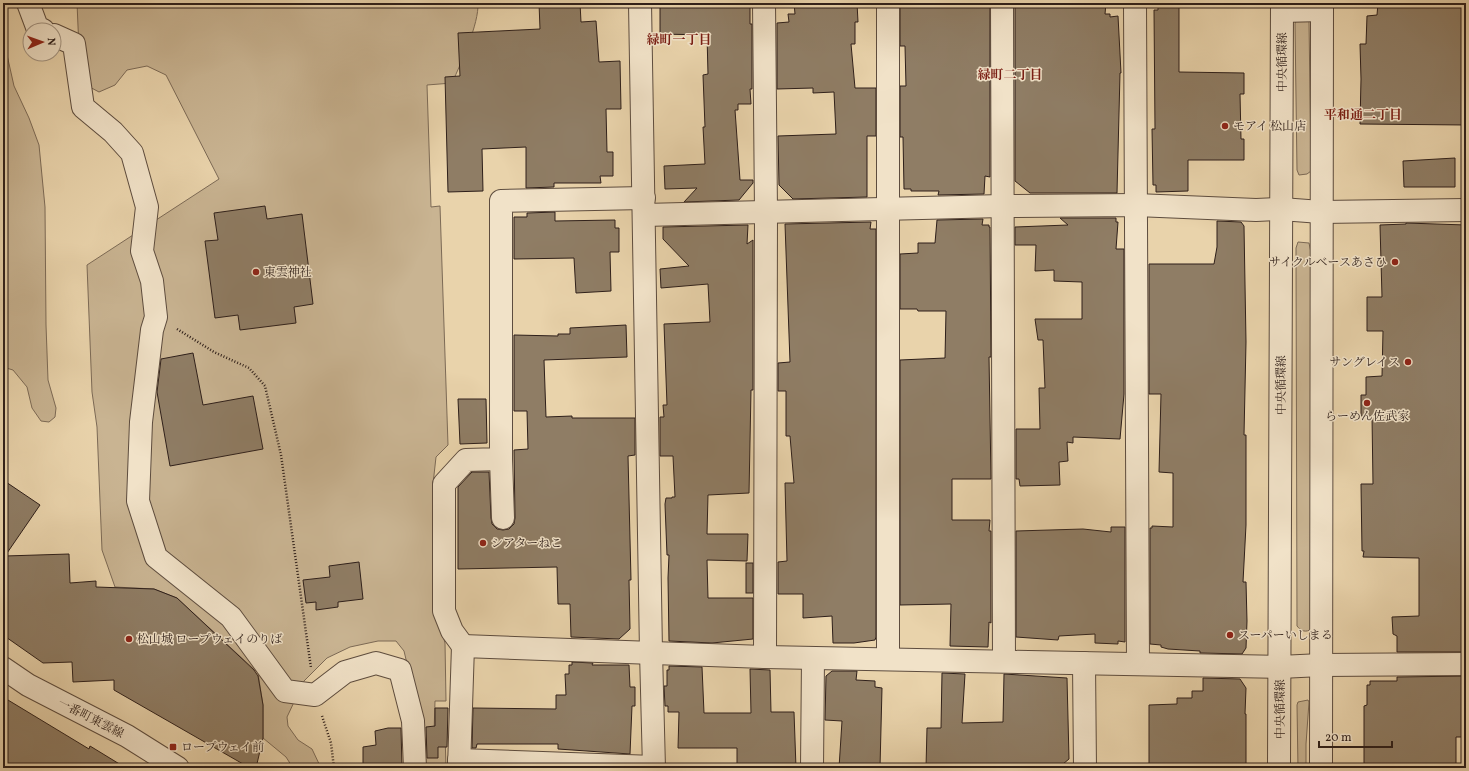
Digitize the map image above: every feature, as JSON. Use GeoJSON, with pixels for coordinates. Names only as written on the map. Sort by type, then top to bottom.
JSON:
{"type":"FeatureCollection","features":[{"type":"Feature","properties":{"kind":"street"},"geometry":{"type":"LineString","coordinates":[[28,3],[35,22]]}},
{"type":"Feature","properties":{"kind":"street"},"geometry":{"type":"LineString","coordinates":[[501,459],[466,460],[444,484],[444,611],[452,632],[463,646],[459,764],[654,767],[640,3]]}},
{"type":"Feature","properties":{"kind":"street"},"geometry":{"type":"LineString","coordinates":[[764,3],[766,212],[765,657]]}},
{"type":"Feature","properties":{"kind":"street"},"geometry":{"type":"LineString","coordinates":[[888,3],[888,659]]}},
{"type":"Feature","properties":{"kind":"street"},"geometry":{"type":"LineString","coordinates":[[1002,3],[1004,661]]}},
{"type":"Feature","properties":{"kind":"street"},"geometry":{"type":"LineString","coordinates":[[1135,3],[1138,664]]}},
{"type":"Feature","properties":{"kind":"street"},"geometry":{"type":"LineString","coordinates":[[1282,7],[1322,7],[1321,768]]}},
{"type":"Feature","properties":{"kind":"street","name":"中央循環線"},"geometry":{"type":"LineString","coordinates":[[1279,768],[1282,7]]}},
{"type":"Feature","properties":{"kind":"street"},"geometry":{"type":"LineString","coordinates":[[62,39],[74,44],[83,107],[113,132],[132,153],[147,207],[142,251],[152,281],[156,317],[152,330],[141,422],[138,501],[156,557],[231,617],[285,691],[315,695],[345,672],[376,663],[400,670],[413,721],[415,768]]}},
{"type":"Feature","properties":{"kind":"street"},"geometry":{"type":"LineString","coordinates":[[503,518],[501,459],[501,201],[766,212],[1002,206],[1136,205],[1256,210],[1281,209],[1321,212],[1466,210]]}},
{"type":"Feature","properties":{"kind":"street"},"geometry":{"type":"LineString","coordinates":[[463,646],[765,657],[1280,667],[1321,665],[1466,664]]}},
{"type":"Feature","properties":{"kind":"street"},"geometry":{"type":"LineString","coordinates":[[812,768],[813,658]]}},
{"type":"Feature","properties":{"kind":"street"},"geometry":{"type":"LineString","coordinates":[[1084,663],[1085,768]]}},
{"type":"Feature","properties":{"kind":"street","name":"一番町東雲線"},"geometry":{"type":"LineString","coordinates":[[3,668],[28,685],[127,736],[178,768]]}},
{"type":"Feature","properties":{"kind":"path"},"geometry":{"type":"LineString","coordinates":[[156,317],[214,352],[249,368],[265,386],[281,454],[315,695]]}},
{"type":"Feature","properties":{"kind":"path"},"geometry":{"type":"LineString","coordinates":[[331,743],[334,768]]}},
{"type":"Feature","properties":{"kind":"shaded area"},"geometry":{"type":"Polygon","coordinates":[[[77,3],[478,3],[478,12],[473,32],[452,83],[427,85],[431,207],[440,206],[448,445],[436,457],[433,484],[436,610],[445,643],[446,701],[435,701],[434,733],[445,733],[446,768],[425,768],[426,743],[404,651],[396,641],[378,641],[350,647],[327,658],[304,681],[287,717],[288,726],[298,740],[312,749],[321,768],[293,768],[286,757],[263,738],[263,705],[258,673],[177,598],[154,589],[115,587],[102,550],[97,427],[92,392],[87,265],[219,179],[166,75],[147,66],[127,70],[115,85],[99,92],[86,85],[80,72],[77,3]]]}},
{"type":"Feature","properties":{"kind":"shaded area"},"geometry":{"type":"Polygon","coordinates":[[[1296,20],[1309,21],[1311,171],[1307,174],[1299,175],[1297,170],[1296,20]]]}},
{"type":"Feature","properties":{"kind":"shaded area"},"geometry":{"type":"Polygon","coordinates":[[[3,37],[14,86],[29,118],[39,145],[45,207],[48,380],[56,408],[55,417],[49,422],[41,421],[32,408],[27,387],[13,370],[3,367],[3,37]]]}},
{"type":"Feature","properties":{"kind":"shaded area"},"geometry":{"type":"Polygon","coordinates":[[[1298,242],[1309,243],[1311,253],[1311,629],[1305,631],[1297,626],[1296,248],[1298,242]]]}},
{"type":"Feature","properties":{"kind":"shaded area"},"geometry":{"type":"Polygon","coordinates":[[[1308,700],[1306,768],[1298,768],[1297,705],[1298,702],[1308,700]]]}},
{"type":"Feature","properties":{"kind":"building"},"geometry":{"type":"Polygon","coordinates":[[[539,3],[580,3],[581,22],[596,21],[599,62],[620,61],[621,109],[606,109],[607,152],[613,152],[613,176],[600,176],[601,183],[554,183],[554,187],[526,188],[526,147],[482,149],[483,191],[448,192],[445,77],[460,76],[458,33],[540,29],[539,3]]]}},
{"type":"Feature","properties":{"kind":"building"},"geometry":{"type":"Polygon","coordinates":[[[660,3],[750,3],[750,24],[752,24],[751,104],[738,104],[738,110],[735,110],[740,180],[753,180],[753,183],[739,200],[684,202],[697,188],[665,189],[664,166],[705,164],[703,75],[708,74],[707,35],[660,34],[660,3]]]}},
{"type":"Feature","properties":{"kind":"building"},"geometry":{"type":"Polygon","coordinates":[[[794,3],[857,3],[858,22],[855,22],[855,44],[851,44],[855,88],[876,88],[876,136],[867,136],[867,197],[793,199],[779,185],[778,136],[836,134],[834,92],[813,93],[813,88],[777,89],[777,23],[789,22],[788,14],[795,14],[794,3]]]}},
{"type":"Feature","properties":{"kind":"building"},"geometry":{"type":"Polygon","coordinates":[[[900,3],[956,5],[956,3],[990,3],[990,177],[985,176],[984,194],[938,195],[939,191],[911,191],[911,189],[904,189],[903,137],[900,137],[900,86],[906,86],[905,46],[900,46],[900,3]]]}},
{"type":"Feature","properties":{"kind":"building"},"geometry":{"type":"Polygon","coordinates":[[[1071,3],[1106,3],[1105,14],[1110,14],[1110,17],[1118,16],[1121,73],[1117,193],[1030,193],[1015,181],[1015,7],[1071,7],[1071,3]]]}},
{"type":"Feature","properties":{"kind":"building"},"geometry":{"type":"Polygon","coordinates":[[[1158,3],[1179,3],[1179,72],[1244,73],[1244,94],[1240,94],[1241,139],[1244,139],[1244,160],[1188,160],[1188,191],[1156,192],[1156,185],[1153,185],[1152,129],[1155,129],[1154,10],[1158,10],[1158,3]]]}},
{"type":"Feature","properties":{"kind":"building"},"geometry":{"type":"Polygon","coordinates":[[[1378,3],[1466,3],[1466,125],[1360,124],[1360,44],[1366,44],[1367,16],[1377,15],[1378,3]]]}},
{"type":"Feature","properties":{"kind":"building"},"geometry":{"type":"Polygon","coordinates":[[[1455,158],[1455,187],[1404,187],[1403,161],[1455,158]]]}},
{"type":"Feature","properties":{"kind":"building"},"geometry":{"type":"Polygon","coordinates":[[[265,206],[267,219],[302,214],[313,304],[294,307],[296,323],[240,330],[238,315],[215,318],[205,241],[218,240],[214,213],[265,206]]]}},
{"type":"Feature","properties":{"kind":"building"},"geometry":{"type":"Polygon","coordinates":[[[555,212],[555,221],[615,220],[615,228],[619,228],[619,252],[610,252],[611,291],[576,293],[574,258],[514,259],[514,217],[527,217],[527,213],[555,212]]]}},
{"type":"Feature","properties":{"kind":"building"},"geometry":{"type":"Polygon","coordinates":[[[1060,218],[1116,218],[1116,222],[1118,222],[1116,249],[1124,249],[1124,394],[1120,439],[1073,437],[1073,443],[1067,442],[1068,461],[1059,462],[1060,485],[1020,486],[1019,479],[1016,479],[1016,429],[1040,429],[1039,388],[1045,388],[1043,340],[1038,340],[1035,319],[1082,319],[1082,282],[1054,281],[1054,270],[1035,271],[1036,245],[1015,245],[1015,227],[1068,225],[1060,218]]]}},
{"type":"Feature","properties":{"kind":"building"},"geometry":{"type":"Polygon","coordinates":[[[983,219],[982,225],[989,225],[990,227],[991,357],[989,357],[991,479],[952,479],[952,520],[990,520],[991,623],[989,622],[988,647],[950,646],[951,604],[900,605],[900,360],[945,358],[946,311],[918,311],[917,309],[900,309],[900,254],[918,253],[918,243],[935,243],[937,220],[983,219]]]}},
{"type":"Feature","properties":{"kind":"building"},"geometry":{"type":"Polygon","coordinates":[[[1217,221],[1241,222],[1244,226],[1246,342],[1244,435],[1246,435],[1246,525],[1243,582],[1246,582],[1247,621],[1246,648],[1242,654],[1200,653],[1200,651],[1168,649],[1161,647],[1161,645],[1150,644],[1150,528],[1152,528],[1152,526],[1173,527],[1173,473],[1159,472],[1161,394],[1149,394],[1149,264],[1214,264],[1217,247],[1217,221]]]}},
{"type":"Feature","properties":{"kind":"building"},"geometry":{"type":"Polygon","coordinates":[[[871,222],[870,229],[876,229],[876,637],[875,640],[854,643],[833,643],[832,616],[803,618],[803,594],[778,594],[778,562],[787,561],[785,483],[794,483],[790,436],[786,436],[786,391],[778,391],[778,363],[790,362],[785,224],[871,222]]]}},
{"type":"Feature","properties":{"kind":"building"},"geometry":{"type":"Polygon","coordinates":[[[1406,223],[1466,225],[1466,456],[1463,456],[1464,494],[1466,494],[1466,652],[1397,652],[1397,636],[1393,634],[1392,617],[1419,616],[1419,558],[1363,557],[1364,551],[1362,551],[1361,484],[1373,484],[1372,416],[1361,416],[1361,395],[1366,395],[1366,377],[1382,376],[1383,331],[1367,331],[1367,297],[1382,297],[1380,225],[1406,223]]]}},
{"type":"Feature","properties":{"kind":"building"},"geometry":{"type":"Polygon","coordinates":[[[748,225],[747,244],[753,240],[753,390],[751,390],[749,493],[708,495],[707,534],[748,534],[747,561],[707,560],[708,598],[753,598],[753,639],[712,643],[669,641],[669,555],[667,555],[665,504],[666,498],[675,497],[673,456],[660,456],[660,417],[664,417],[663,405],[667,405],[664,324],[710,322],[708,284],[661,288],[660,269],[689,266],[663,239],[663,227],[748,225]]]}},
{"type":"Feature","properties":{"kind":"building"},"geometry":{"type":"Polygon","coordinates":[[[626,325],[627,357],[544,360],[546,417],[572,416],[572,418],[635,418],[635,455],[628,456],[631,580],[629,580],[630,629],[619,639],[571,637],[570,604],[558,604],[557,567],[458,569],[458,487],[472,472],[489,472],[492,524],[497,529],[503,530],[509,529],[514,524],[514,450],[528,449],[527,411],[514,411],[514,335],[558,336],[558,334],[570,334],[570,328],[626,325]]]}},
{"type":"Feature","properties":{"kind":"building"},"geometry":{"type":"Polygon","coordinates":[[[193,353],[203,405],[253,396],[263,449],[170,466],[157,392],[161,359],[193,353]]]}},
{"type":"Feature","properties":{"kind":"building"},"geometry":{"type":"Polygon","coordinates":[[[458,399],[486,399],[487,443],[460,444],[458,399]]]}},
{"type":"Feature","properties":{"kind":"building","name":"松山城 ロープウェイのりば"},"geometry":{"type":"Polygon","coordinates":[[[3,480],[40,505],[5,556],[69,554],[70,583],[96,581],[96,587],[154,589],[177,598],[254,670],[258,676],[263,705],[263,738],[256,768],[250,768],[114,690],[114,680],[73,682],[72,662],[43,663],[3,635],[3,480]]]}},
{"type":"Feature","properties":{"kind":"building"},"geometry":{"type":"Polygon","coordinates":[[[1111,527],[1125,527],[1125,642],[1118,641],[1118,644],[1095,643],[1095,634],[1059,636],[1058,640],[1016,637],[1016,531],[1083,529],[1111,532],[1111,527]]]}},
{"type":"Feature","properties":{"kind":"building"},"geometry":{"type":"Polygon","coordinates":[[[359,562],[363,599],[338,602],[338,607],[316,610],[316,602],[306,603],[303,580],[330,577],[329,566],[359,562]]]}},
{"type":"Feature","properties":{"kind":"building"},"geometry":{"type":"Polygon","coordinates":[[[746,563],[753,563],[753,593],[746,593],[746,563]]]}},
{"type":"Feature","properties":{"kind":"building"},"geometry":{"type":"Polygon","coordinates":[[[572,662],[593,663],[592,665],[629,665],[630,687],[635,687],[635,706],[632,706],[630,754],[558,749],[558,744],[477,744],[476,748],[472,748],[473,708],[556,709],[556,695],[566,695],[565,674],[569,674],[569,665],[572,665],[572,662]]]}},
{"type":"Feature","properties":{"kind":"building"},"geometry":{"type":"Polygon","coordinates":[[[669,666],[702,667],[704,713],[751,713],[750,669],[770,670],[771,712],[794,712],[796,768],[737,768],[737,748],[678,748],[679,712],[668,712],[668,706],[665,706],[664,686],[667,686],[667,670],[669,670],[669,666]]]}},
{"type":"Feature","properties":{"kind":"building"},"geometry":{"type":"Polygon","coordinates":[[[832,671],[857,671],[856,680],[875,681],[875,687],[882,688],[880,768],[839,768],[842,721],[825,720],[826,676],[832,671]]]}},
{"type":"Feature","properties":{"kind":"building"},"geometry":{"type":"Polygon","coordinates":[[[942,673],[965,674],[962,723],[1003,722],[1004,674],[1067,678],[1069,759],[1063,764],[960,765],[960,768],[926,768],[927,728],[941,728],[942,673]]]}},
{"type":"Feature","properties":{"kind":"building"},"geometry":{"type":"Polygon","coordinates":[[[1466,676],[1466,737],[1456,737],[1456,768],[1364,768],[1364,706],[1367,705],[1367,685],[1370,685],[1370,681],[1397,681],[1397,677],[1466,676]]]}},
{"type":"Feature","properties":{"kind":"building"},"geometry":{"type":"Polygon","coordinates":[[[1203,678],[1240,679],[1246,688],[1246,768],[1149,768],[1149,705],[1177,704],[1177,698],[1192,698],[1192,691],[1203,691],[1203,678]]]}},
{"type":"Feature","properties":{"kind":"building"},"geometry":{"type":"Polygon","coordinates":[[[3,697],[89,749],[90,746],[126,768],[3,768],[3,697]]]}},
{"type":"Feature","properties":{"kind":"building"},"geometry":{"type":"Polygon","coordinates":[[[435,708],[448,708],[447,747],[438,747],[438,758],[427,758],[426,727],[435,726],[435,708]]]}},
{"type":"Feature","properties":{"kind":"building"},"geometry":{"type":"Polygon","coordinates":[[[388,728],[401,728],[402,768],[363,768],[363,747],[376,745],[375,731],[388,728]]]}},
{"type":"Feature","properties":{"kind":"place","name":"モアイ 松山店"},"geometry":{"type":"Point","coordinates":[1225,126]}},
{"type":"Feature","properties":{"kind":"place","name":"サイクルベースあさひ"},"geometry":{"type":"Point","coordinates":[1395,262]}},
{"type":"Feature","properties":{"kind":"place","name":"東雲神社"},"geometry":{"type":"Point","coordinates":[256,272]}},
{"type":"Feature","properties":{"kind":"place","name":"サングレイス"},"geometry":{"type":"Point","coordinates":[1408,362]}},
{"type":"Feature","properties":{"kind":"place","name":"らーめん佐武家"},"geometry":{"type":"Point","coordinates":[1367,403]}},
{"type":"Feature","properties":{"kind":"place","name":"シアターねこ"},"geometry":{"type":"Point","coordinates":[483,543]}},
{"type":"Feature","properties":{"kind":"place","name":"スーパーいしまる"},"geometry":{"type":"Point","coordinates":[1230,635]}},
{"type":"Feature","properties":{"kind":"place","name":"松山城 ロープウェイのりば"},"geometry":{"type":"Point","coordinates":[129,639]}},
{"type":"Feature","properties":{"kind":"place","name":"ロープウェイ前"},"geometry":{"type":"Point","coordinates":[173,747]}},
{"type":"Feature","properties":{"kind":"district","name":"緑町一丁目"},"geometry":{"type":"Point","coordinates":[679,39]}},
{"type":"Feature","properties":{"kind":"district","name":"緑町二丁目"},"geometry":{"type":"Point","coordinates":[1010,74]}},
{"type":"Feature","properties":{"kind":"district","name":"平和通二丁目"},"geometry":{"type":"Point","coordinates":[1363,114]}}]}
